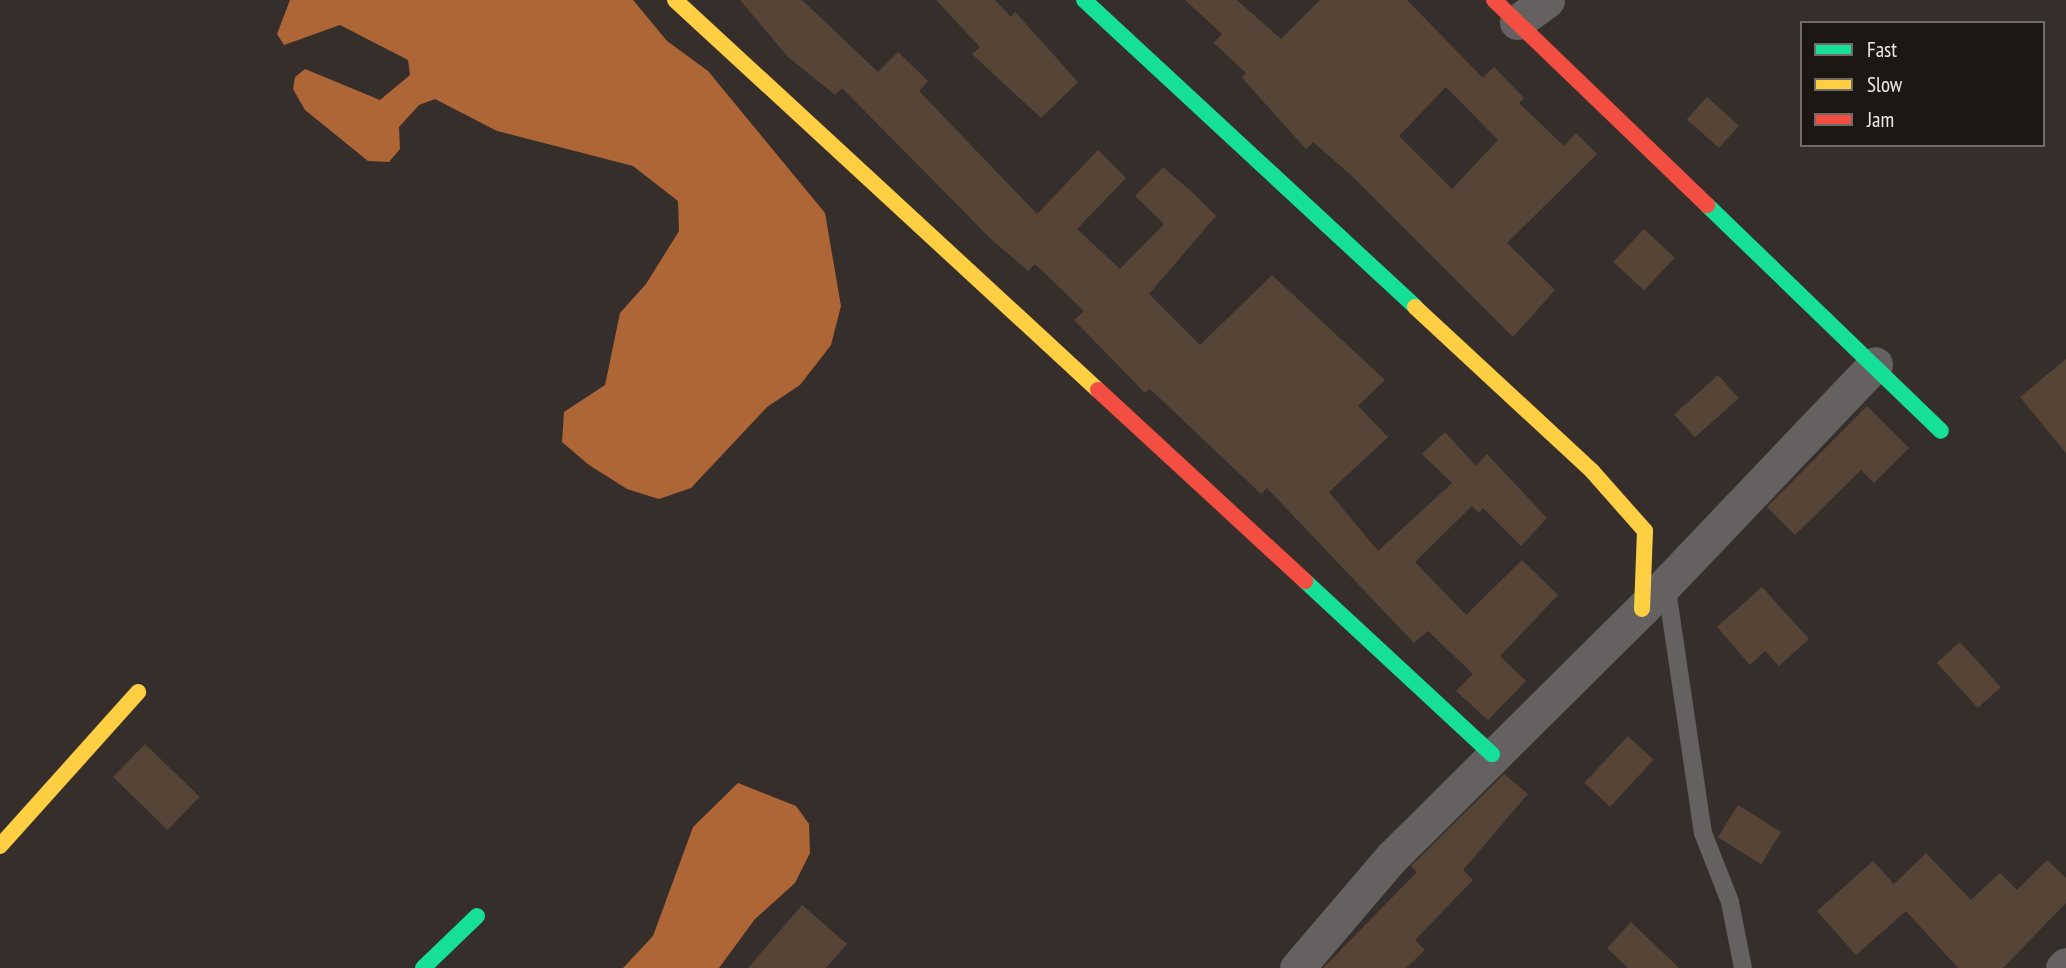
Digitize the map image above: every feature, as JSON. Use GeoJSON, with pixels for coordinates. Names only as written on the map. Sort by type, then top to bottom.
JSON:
{"type":"FeatureCollection","features":[{"type":"Feature","properties":{"kind":"street"},"geometry":{"type":"LineString","coordinates":[[675,0],[1492,754]]}},
{"type":"Feature","properties":{"kind":"street"},"geometry":{"type":"LineString","coordinates":[[1084,0],[1592,471],[1645,531],[1643,609]]}},
{"type":"Feature","properties":{"kind":"street"},"geometry":{"type":"LineString","coordinates":[[1506,11],[1546,0]]}},
{"type":"Feature","properties":{"kind":"street"},"geometry":{"type":"LineString","coordinates":[[1506,11],[1875,364],[1941,431]]}},
{"type":"Feature","properties":{"kind":"street"},"geometry":{"type":"LineString","coordinates":[[1297,968],[1492,754],[1643,609],[1875,364]]}},
{"type":"Feature","properties":{"kind":"street"},"geometry":{"type":"LineString","coordinates":[[0,846],[138,692]]}},
{"type":"Feature","properties":{"kind":"street"},"geometry":{"type":"LineString","coordinates":[[423,968],[477,916]]}},
{"type":"Feature","properties":{"kind":"lane"},"geometry":{"type":"LineString","coordinates":[[1666,583],[1703,833],[1730,902],[1743,968]]}},
{"type":"Feature","properties":{"kind":"shaded area"},"geometry":{"type":"Polygon","coordinates":[[[290,0],[633,0],[667,41],[708,71],[825,213],[841,306],[831,345],[800,385],[767,407],[691,488],[659,499],[627,489],[589,465],[562,442],[564,412],[605,385],[620,313],[646,284],[679,231],[678,201],[633,166],[497,131],[435,99],[419,105],[399,127],[400,149],[389,162],[368,161],[305,110],[293,89],[295,77],[305,69],[380,100],[410,75],[408,60],[340,25],[284,45],[277,34],[290,0]]]}},
{"type":"Feature","properties":{"kind":"shaded area"},"geometry":{"type":"Polygon","coordinates":[[[738,783],[796,806],[809,824],[810,853],[795,883],[755,919],[719,968],[623,968],[653,936],[693,827],[738,783]]]}},
{"type":"Feature","properties":{"kind":"building"},"geometry":{"type":"Polygon","coordinates":[[[740,0],[802,0],[878,72],[898,52],[928,81],[919,91],[1037,214],[1098,150],[1126,178],[1077,229],[1120,269],[1164,224],[1135,196],[1163,167],[1216,216],[1149,294],[1200,345],[1272,275],[1385,380],[1358,406],[1388,437],[1329,492],[1378,551],[1452,483],[1422,454],[1445,432],[1476,466],[1487,454],[1547,518],[1521,546],[1483,508],[1479,513],[1472,506],[1415,562],[1466,615],[1522,560],[1558,595],[1500,656],[1526,681],[1488,720],[1456,691],[1473,674],[1428,631],[1414,643],[1267,488],[1261,494],[1150,389],[1145,393],[1074,320],[1084,311],[1035,264],[1028,271],[991,239],[842,88],[835,95],[788,57],[740,0]]]}},
{"type":"Feature","properties":{"kind":"building"},"geometry":{"type":"Polygon","coordinates":[[[936,0],[995,0],[1011,17],[1015,12],[1078,82],[1041,118],[972,54],[980,47],[936,0]]]}},
{"type":"Feature","properties":{"kind":"building"},"geometry":{"type":"Polygon","coordinates":[[[1185,0],[1237,0],[1281,39],[1320,0],[1407,0],[1483,78],[1494,67],[1524,98],[1519,103],[1564,146],[1576,133],[1597,154],[1507,243],[1555,290],[1513,337],[1352,176],[1313,142],[1306,149],[1242,78],[1246,73],[1214,43],[1222,34],[1185,0]],[[1446,87],[1399,136],[1452,189],[1498,140],[1446,87]]]}},
{"type":"Feature","properties":{"kind":"building"},"geometry":{"type":"Polygon","coordinates":[[[1707,97],[1739,126],[1719,148],[1687,119],[1707,97]]]}},
{"type":"Feature","properties":{"kind":"building"},"geometry":{"type":"Polygon","coordinates":[[[1644,229],[1675,258],[1644,291],[1613,262],[1644,229]]]}},
{"type":"Feature","properties":{"kind":"building"},"geometry":{"type":"Polygon","coordinates":[[[2066,359],[2066,453],[2020,397],[2066,359]]]}},
{"type":"Feature","properties":{"kind":"building"},"geometry":{"type":"Polygon","coordinates":[[[1718,375],[1739,398],[1695,438],[1674,414],[1718,375]]]}},
{"type":"Feature","properties":{"kind":"building"},"geometry":{"type":"Polygon","coordinates":[[[1867,406],[1909,448],[1874,483],[1861,470],[1795,535],[1767,507],[1867,406]]]}},
{"type":"Feature","properties":{"kind":"building"},"geometry":{"type":"Polygon","coordinates":[[[1762,587],[1809,639],[1779,666],[1765,651],[1750,665],[1717,627],[1762,587]]]}},
{"type":"Feature","properties":{"kind":"building"},"geometry":{"type":"Polygon","coordinates":[[[1960,642],[2001,687],[1978,708],[1937,663],[1960,642]]]}},
{"type":"Feature","properties":{"kind":"building"},"geometry":{"type":"Polygon","coordinates":[[[1628,736],[1654,760],[1610,807],[1584,783],[1628,736]]]}},
{"type":"Feature","properties":{"kind":"building"},"geometry":{"type":"Polygon","coordinates":[[[145,744],[200,797],[168,830],[113,777],[145,744]]]}},
{"type":"Feature","properties":{"kind":"building"},"geometry":{"type":"Polygon","coordinates":[[[1504,774],[1528,794],[1463,870],[1473,880],[1415,940],[1425,950],[1406,968],[1323,968],[1417,872],[1411,866],[1504,774]]]}},
{"type":"Feature","properties":{"kind":"building"},"geometry":{"type":"Polygon","coordinates":[[[1738,805],[1781,832],[1761,864],[1718,837],[1738,805]]]}},
{"type":"Feature","properties":{"kind":"building"},"geometry":{"type":"Polygon","coordinates":[[[1926,853],[1971,900],[2000,873],[2017,890],[2047,860],[2066,878],[2066,903],[2003,968],[1958,968],[1906,911],[1856,955],[1817,911],[1873,861],[1894,884],[1926,853]]]}},
{"type":"Feature","properties":{"kind":"building"},"geometry":{"type":"Polygon","coordinates":[[[802,905],[847,944],[826,968],[748,968],[802,905]]]}},
{"type":"Feature","properties":{"kind":"building"},"geometry":{"type":"Polygon","coordinates":[[[1631,922],[1679,968],[1628,968],[1607,948],[1631,922]]]}},
{"type":"Feature","properties":{"kind":"traffic: fast"},"geometry":{"type":"LineString","coordinates":[[1084,0],[1415,307]]}},
{"type":"Feature","properties":{"kind":"traffic: fast"},"geometry":{"type":"LineString","coordinates":[[1707,205],[1941,431]]}},
{"type":"Feature","properties":{"kind":"traffic: fast"},"geometry":{"type":"LineString","coordinates":[[1305,581],[1492,754]]}},
{"type":"Feature","properties":{"kind":"traffic: fast"},"geometry":{"type":"LineString","coordinates":[[423,968],[477,916]]}},
{"type":"Feature","properties":{"kind":"traffic: slow"},"geometry":{"type":"LineString","coordinates":[[675,0],[1098,390]]}},
{"type":"Feature","properties":{"kind":"traffic: slow"},"geometry":{"type":"LineString","coordinates":[[1415,307],[1592,471],[1645,531],[1642,609]]}},
{"type":"Feature","properties":{"kind":"traffic: slow"},"geometry":{"type":"LineString","coordinates":[[0,846],[138,692]]}},
{"type":"Feature","properties":{"kind":"traffic: jam"},"geometry":{"type":"LineString","coordinates":[[1494,0],[1707,205]]}},
{"type":"Feature","properties":{"kind":"traffic: jam"},"geometry":{"type":"LineString","coordinates":[[1098,390],[1305,581]]}}]}
